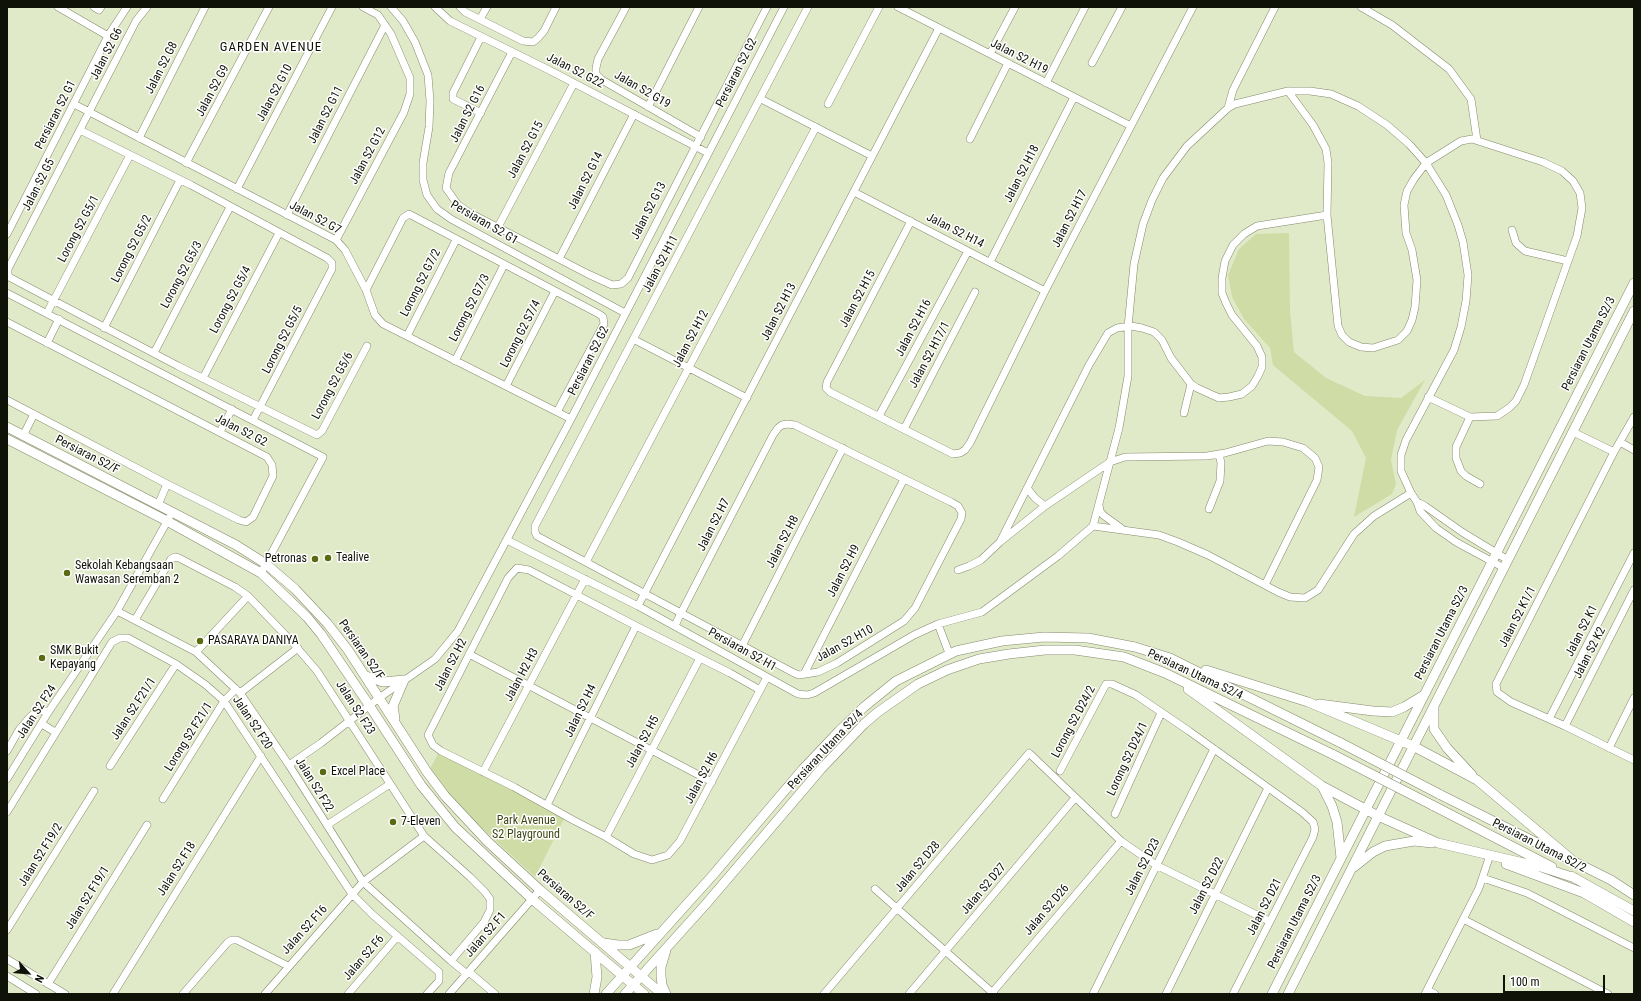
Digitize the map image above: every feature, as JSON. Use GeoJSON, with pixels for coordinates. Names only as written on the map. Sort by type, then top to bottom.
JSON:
{"type":"FeatureCollection","features":[{"type":"Feature","properties":{"kind":"main road","name":"Persiaran Utama S2/3"},"geometry":{"type":"LineString","coordinates":[[1272,994],[1634,283]]}},
{"type":"Feature","properties":{"kind":"main road","name":"Persiaran Utama S2/3"},"geometry":{"type":"LineString","coordinates":[[1288,994],[1634,311]]}},
{"type":"Feature","properties":{"kind":"main road","name":"Persiaran S2/F"},"geometry":{"type":"LineString","coordinates":[[7,427],[236,545],[266,564],[295,589],[327,623],[366,676],[427,772],[446,796],[487,841],[540,890],[662,994]]}},
{"type":"Feature","properties":{"kind":"main road","name":"Persiaran S2/F"},"geometry":{"type":"LineString","coordinates":[[7,439],[167,521],[261,573],[307,617],[369,705],[421,785],[455,827],[532,899],[644,994]]}},
{"type":"Feature","properties":{"kind":"main road"},"geometry":{"type":"LineString","coordinates":[[606,994],[713,875],[803,769],[854,717],[896,681],[949,653],[1002,641],[1066,636],[1129,645],[1156,653],[1182,664],[1571,859]]}},
{"type":"Feature","properties":{"kind":"main road","name":"Persiaran Utama S2/4"},"geometry":{"type":"LineString","coordinates":[[625,994],[706,904],[848,740],[878,712],[918,684],[947,670],[979,659],[1045,650],[1075,650],[1124,657],[1165,673],[1432,804]]}},
{"type":"Feature","properties":{"kind":"main road"},"geometry":{"type":"LineString","coordinates":[[1182,664],[1308,702],[1400,742],[1413,746],[1477,780]]}},
{"type":"Feature","properties":{"kind":"main road"},"geometry":{"type":"LineString","coordinates":[[1165,673],[1322,786],[1378,816],[1438,843]]}},
{"type":"Feature","properties":{"kind":"main road"},"geometry":{"type":"LineString","coordinates":[[366,676],[383,682],[404,680],[393,706],[395,722]]}},
{"type":"Feature","properties":{"kind":"main road"},"geometry":{"type":"LineString","coordinates":[[1308,702],[1373,711],[1392,712],[1404,707],[1424,695]]}},
{"type":"Feature","properties":{"kind":"main road"},"geometry":{"type":"LineString","coordinates":[[1434,706],[1434,729],[1447,748],[1477,780],[1571,859]]}},
{"type":"Feature","properties":{"kind":"main road"},"geometry":{"type":"LineString","coordinates":[[1322,786],[1332,806],[1337,822],[1341,858]]}},
{"type":"Feature","properties":{"kind":"main road","name":"Persiaran Utama S2/2"},"geometry":{"type":"LineString","coordinates":[[1432,804],[1575,878],[1634,912]]}},
{"type":"Feature","properties":{"kind":"main road"},"geometry":{"type":"LineString","coordinates":[[1351,869],[1373,852],[1385,846],[1414,842],[1438,843],[1465,849],[1575,878]]}},
{"type":"Feature","properties":{"kind":"main road"},"geometry":{"type":"LineString","coordinates":[[1465,849],[1584,893],[1634,922]]}},
{"type":"Feature","properties":{"kind":"main road","name":"Persiaran Utama S2/2"},"geometry":{"type":"LineString","coordinates":[[1571,859],[1611,880],[1634,895]]}},
{"type":"Feature","properties":{"kind":"main road"},"geometry":{"type":"LineString","coordinates":[[603,943],[618,945],[629,944],[661,932]]}},
{"type":"Feature","properties":{"kind":"main road"},"geometry":{"type":"LineString","coordinates":[[666,947],[661,967],[662,985],[666,994]]}},
{"type":"Feature","properties":{"kind":"main road"},"geometry":{"type":"LineString","coordinates":[[594,952],[597,977],[594,994]]}},
{"type":"Feature","properties":{"kind":"street"},"geometry":{"type":"LineString","coordinates":[[58,7],[68,9],[108,36]]}},
{"type":"Feature","properties":{"kind":"street"},"geometry":{"type":"LineString","coordinates":[[94,7],[99,10],[101,7]]}},
{"type":"Feature","properties":{"kind":"street","name":"Persiaran S2 G1"},"geometry":{"type":"LineString","coordinates":[[7,234],[108,36],[127,7]]}},
{"type":"Feature","properties":{"kind":"street","name":"Jalan S2 G6"},"geometry":{"type":"LineString","coordinates":[[89,112],[136,21],[148,7]]}},
{"type":"Feature","properties":{"kind":"street","name":"Jalan S2 G8"},"geometry":{"type":"LineString","coordinates":[[139,138],[206,7]]}},
{"type":"Feature","properties":{"kind":"street","name":"Jalan S2 G9"},"geometry":{"type":"LineString","coordinates":[[186,163],[269,7]]}},
{"type":"Feature","properties":{"kind":"street","name":"Jalan S2 G10"},"geometry":{"type":"LineString","coordinates":[[237,189],[332,7]]}},
{"type":"Feature","properties":{"kind":"street"},"geometry":{"type":"LineString","coordinates":[[363,7],[378,15],[385,25]]}},
{"type":"Feature","properties":{"kind":"street","name":"Persiaran S2 G1"},"geometry":{"type":"LineString","coordinates":[[391,7],[403,21],[416,42],[428,75],[430,100],[429,127],[423,163],[423,180],[427,195],[438,209],[451,219],[625,313]]}},
{"type":"Feature","properties":{"kind":"street","name":"Jalan S2 G22"},"geometry":{"type":"LineString","coordinates":[[435,7],[450,21],[574,83],[708,153]]}},
{"type":"Feature","properties":{"kind":"street"},"geometry":{"type":"LineString","coordinates":[[460,7],[465,12],[523,41],[533,42],[544,31],[556,7]]}},
{"type":"Feature","properties":{"kind":"street"},"geometry":{"type":"LineString","coordinates":[[480,19],[487,7]]}},
{"type":"Feature","properties":{"kind":"street","name":"Jalan S2 G19"},"geometry":{"type":"LineString","coordinates":[[626,7],[598,59],[596,74],[602,80],[701,137]]}},
{"type":"Feature","properties":{"kind":"street"},"geometry":{"type":"LineString","coordinates":[[648,107],[699,7]]}},
{"type":"Feature","properties":{"kind":"street","name":"Jalan S2 G13"},"geometry":{"type":"LineString","coordinates":[[559,259],[612,285],[621,284],[628,278],[767,7]]}},
{"type":"Feature","properties":{"kind":"street","name":"Persiaran S2 G2"},"geometry":{"type":"LineString","coordinates":[[289,765],[350,721],[369,705],[435,660],[461,626],[572,419],[625,313],[784,7]]}},
{"type":"Feature","properties":{"kind":"street","name":"Jalan S2 H11"},"geometry":{"type":"LineString","coordinates":[[535,532],[535,526],[761,99],[808,7]]}},
{"type":"Feature","properties":{"kind":"street"},"geometry":{"type":"LineString","coordinates":[[828,104],[879,7]]}},
{"type":"Feature","properties":{"kind":"street","name":"Jalan S2 H19"},"geometry":{"type":"LineString","coordinates":[[898,7],[1131,126]]}},
{"type":"Feature","properties":{"kind":"street"},"geometry":{"type":"LineString","coordinates":[[990,54],[1015,7]]}},
{"type":"Feature","properties":{"kind":"street"},"geometry":{"type":"LineString","coordinates":[[1046,82],[1085,7]]}},
{"type":"Feature","properties":{"kind":"street"},"geometry":{"type":"LineString","coordinates":[[1092,63],[1122,7]]}},
{"type":"Feature","properties":{"kind":"street","name":"Jalan S2 H17"},"geometry":{"type":"LineString","coordinates":[[904,429],[953,454],[960,453],[965,450],[970,443],[1045,291],[1193,7]]}},
{"type":"Feature","properties":{"kind":"street"},"geometry":{"type":"LineString","coordinates":[[1228,108],[1233,90],[1275,7]]}},
{"type":"Feature","properties":{"kind":"street"},"geometry":{"type":"LineString","coordinates":[[1360,7],[1392,25],[1450,69],[1471,99],[1477,140]]}},
{"type":"Feature","properties":{"kind":"street","name":"Jalan S2 G12"},"geometry":{"type":"LineString","coordinates":[[336,240],[404,112],[410,94],[410,78],[400,52],[385,25]]}},
{"type":"Feature","properties":{"kind":"street","name":"Jalan S2 G11"},"geometry":{"type":"LineString","coordinates":[[287,215],[385,25]]}},
{"type":"Feature","properties":{"kind":"street","name":"Jalan S2 H13"},"geometry":{"type":"LineString","coordinates":[[638,606],[939,28]]}},
{"type":"Feature","properties":{"kind":"street"},"geometry":{"type":"LineString","coordinates":[[480,113],[453,99],[453,93],[481,37]]}},
{"type":"Feature","properties":{"kind":"street","name":"Jalan S2 G16"},"geometry":{"type":"LineString","coordinates":[[498,227],[458,205],[446,188],[450,173],[512,52]]}},
{"type":"Feature","properties":{"kind":"street"},"geometry":{"type":"LineString","coordinates":[[970,139],[1008,63]]}},
{"type":"Feature","properties":{"kind":"street","name":"Jalan S2 G15"},"geometry":{"type":"LineString","coordinates":[[498,227],[574,83]]}},
{"type":"Feature","properties":{"kind":"street"},"geometry":{"type":"LineString","coordinates":[[1411,493],[1374,516],[1354,534],[1318,590],[1305,598],[1290,597],[1178,542],[1158,535],[1093,526],[1119,428],[1128,376],[1128,327],[1134,264],[1143,224],[1152,200],[1163,178],[1187,146],[1228,108],[1235,104],[1288,91],[1310,90],[1331,94],[1358,106],[1386,125],[1409,144],[1426,163],[1446,195],[1463,242],[1468,275],[1466,301],[1459,335],[1454,350],[1406,440],[1401,455],[1401,471],[1420,511],[1436,528],[1464,547],[1494,558],[1508,560]]}},
{"type":"Feature","properties":{"kind":"street"},"geometry":{"type":"LineString","coordinates":[[1288,91],[1313,124],[1326,149],[1328,170],[1327,215],[1338,326],[1342,335],[1350,342],[1361,347],[1373,348],[1398,340],[1407,331],[1412,320],[1415,307],[1416,280],[1412,250],[1406,233],[1404,205],[1407,191],[1426,163],[1461,141],[1472,139],[1543,162],[1562,171],[1573,181],[1580,193],[1582,208],[1577,236],[1524,385],[1516,401],[1497,416],[1470,417],[1428,397]]}},
{"type":"Feature","properties":{"kind":"street","name":"Jalan S2 H18"},"geometry":{"type":"LineString","coordinates":[[990,262],[1074,97]]}},
{"type":"Feature","properties":{"kind":"street"},"geometry":{"type":"LineString","coordinates":[[761,99],[872,156]]}},
{"type":"Feature","properties":{"kind":"street","name":"Jalan S2 G7"},"geometry":{"type":"LineString","coordinates":[[74,104],[336,240],[345,250],[366,290],[370,305],[380,322],[572,419]]}},
{"type":"Feature","properties":{"kind":"street","name":"Jalan S2 G5"},"geometry":{"type":"LineString","coordinates":[[53,301],[9,277],[8,269],[89,112]]}},
{"type":"Feature","properties":{"kind":"street","name":"Jalan S2 G14"},"geometry":{"type":"LineString","coordinates":[[559,259],[634,114]]}},
{"type":"Feature","properties":{"kind":"street","name":"Jalan S2 H12"},"geometry":{"type":"LineString","coordinates":[[586,562],[816,127]]}},
{"type":"Feature","properties":{"kind":"street"},"geometry":{"type":"LineString","coordinates":[[80,130],[180,180],[279,233]]}},
{"type":"Feature","properties":{"kind":"street","name":"Lorong S2 G5/1"},"geometry":{"type":"LineString","coordinates":[[47,314],[130,155]]}},
{"type":"Feature","properties":{"kind":"street","name":"Lorong S2 G5/2"},"geometry":{"type":"LineString","coordinates":[[104,328],[180,180]]}},
{"type":"Feature","properties":{"kind":"street","name":"Jalan S2 H14"},"geometry":{"type":"LineString","coordinates":[[854,192],[1045,291]]}},
{"type":"Feature","properties":{"kind":"street","name":"Lorong S2 G5/3"},"geometry":{"type":"LineString","coordinates":[[154,353],[230,206]]}},
{"type":"Feature","properties":{"kind":"street"},"geometry":{"type":"LineString","coordinates":[[366,290],[403,218],[409,214],[599,314],[603,317],[604,324],[557,412]]}},
{"type":"Feature","properties":{"kind":"street"},"geometry":{"type":"LineString","coordinates":[[1000,542],[1102,341],[1108,333],[1117,328],[1128,327],[1142,328],[1154,332],[1162,340],[1171,358],[1191,384],[1219,398],[1242,394],[1252,386],[1262,367],[1262,357],[1258,346],[1232,315],[1222,293],[1225,261],[1233,245],[1244,234],[1257,226],[1327,215]]}},
{"type":"Feature","properties":{"kind":"street","name":"Jalan S2 H15"},"geometry":{"type":"LineString","coordinates":[[879,416],[830,392],[826,388],[827,382],[911,221]]}},
{"type":"Feature","properties":{"kind":"street"},"geometry":{"type":"LineString","coordinates":[[498,227],[559,259]]}},
{"type":"Feature","properties":{"kind":"street"},"geometry":{"type":"LineString","coordinates":[[1512,230],[1516,243],[1525,251],[1568,261]]}},
{"type":"Feature","properties":{"kind":"street","name":"Lorong S2 G5/5"},"geometry":{"type":"LineString","coordinates":[[253,420],[332,269],[332,263],[327,258],[279,233]]}},
{"type":"Feature","properties":{"kind":"street","name":"Lorong S2 G5/4"},"geometry":{"type":"LineString","coordinates":[[203,378],[279,233]]}},
{"type":"Feature","properties":{"kind":"street","name":"Lorong S2 G7/2"},"geometry":{"type":"LineString","coordinates":[[407,336],[456,240]]}},
{"type":"Feature","properties":{"kind":"street","name":"Jalan S2 H16"},"geometry":{"type":"LineString","coordinates":[[879,416],[968,251]]}},
{"type":"Feature","properties":{"kind":"street","name":"Lorong S2 G7/3"},"geometry":{"type":"LineString","coordinates":[[455,361],[504,265]]}},
{"type":"Feature","properties":{"kind":"street","name":"Lorong G2 S7/4"},"geometry":{"type":"LineString","coordinates":[[506,386],[555,291]]}},
{"type":"Feature","properties":{"kind":"street","name":"Jalan S2 H17/1"},"geometry":{"type":"LineString","coordinates":[[904,429],[975,292]]}},
{"type":"Feature","properties":{"kind":"street"},"geometry":{"type":"LineString","coordinates":[[7,293],[322,457],[261,573]]}},
{"type":"Feature","properties":{"kind":"street"},"geometry":{"type":"LineString","coordinates":[[53,301],[260,408]]}},
{"type":"Feature","properties":{"kind":"street"},"geometry":{"type":"LineString","coordinates":[[47,343],[59,320]]}},
{"type":"Feature","properties":{"kind":"street","name":"Jalan S2 G2"},"geometry":{"type":"LineString","coordinates":[[7,322],[267,456],[272,465],[273,476],[253,517],[246,522],[239,520],[167,484],[7,400]]}},
{"type":"Feature","properties":{"kind":"street"},"geometry":{"type":"LineString","coordinates":[[633,339],[747,398]]}},
{"type":"Feature","properties":{"kind":"street","name":"Lorong S2 G5/6"},"geometry":{"type":"LineString","coordinates":[[260,408],[317,435],[322,431],[367,346]]}},
{"type":"Feature","properties":{"kind":"street"},"geometry":{"type":"LineString","coordinates":[[1184,413],[1191,384]]}},
{"type":"Feature","properties":{"kind":"street"},"geometry":{"type":"LineString","coordinates":[[220,432],[232,409]]}},
{"type":"Feature","properties":{"kind":"street"},"geometry":{"type":"LineString","coordinates":[[23,436],[34,414]]}},
{"type":"Feature","properties":{"kind":"street"},"geometry":{"type":"LineString","coordinates":[[879,416],[904,429]]}},
{"type":"Feature","properties":{"kind":"street"},"geometry":{"type":"LineString","coordinates":[[1470,417],[1456,447],[1456,458],[1461,471],[1466,476],[1480,484]]}},
{"type":"Feature","properties":{"kind":"street","name":"Jalan S2 K1/1"},"geometry":{"type":"LineString","coordinates":[[1634,417],[1614,452],[1496,684],[1497,692],[1511,702],[1565,726],[1634,760]]}},
{"type":"Feature","properties":{"kind":"street","name":"Jalan S2 H10"},"geometry":{"type":"LineString","coordinates":[[535,532],[537,536],[794,673],[799,675],[818,672],[837,663],[904,621],[915,608],[956,533],[962,519],[962,512],[958,506],[795,425],[787,424],[782,426],[778,428],[773,435]]}},
{"type":"Feature","properties":{"kind":"street"},"geometry":{"type":"LineString","coordinates":[[1573,432],[1614,452]]}},
{"type":"Feature","properties":{"kind":"street","name":"Jalan S2 H7"},"geometry":{"type":"LineString","coordinates":[[675,626],[773,435]]}},
{"type":"Feature","properties":{"kind":"street"},"geometry":{"type":"LineString","coordinates":[[958,570],[981,560],[1000,542],[1045,506],[1110,462],[1125,458],[1207,456],[1268,441],[1283,442],[1303,448],[1315,458],[1319,468],[1317,480],[1265,585]]}},
{"type":"Feature","properties":{"kind":"street"},"geometry":{"type":"LineString","coordinates":[[1620,442],[1634,450]]}},
{"type":"Feature","properties":{"kind":"street","name":"Jalan S2 H8"},"geometry":{"type":"LineString","coordinates":[[742,646],[843,448]]}},
{"type":"Feature","properties":{"kind":"street"},"geometry":{"type":"LineString","coordinates":[[1209,509],[1221,477],[1221,463],[1219,454]]}},
{"type":"Feature","properties":{"kind":"street","name":"Jalan S2 H9"},"geometry":{"type":"LineString","coordinates":[[804,674],[904,479]]}},
{"type":"Feature","properties":{"kind":"street"},"geometry":{"type":"LineString","coordinates":[[158,505],[167,484]]}},
{"type":"Feature","properties":{"kind":"street"},"geometry":{"type":"LineString","coordinates":[[1027,488],[1035,498],[1045,506]]}},
{"type":"Feature","properties":{"kind":"street"},"geometry":{"type":"LineString","coordinates":[[1417,502],[1469,537],[1504,568]]}},
{"type":"Feature","properties":{"kind":"street"},"geometry":{"type":"LineString","coordinates":[[1099,503],[1100,511],[1103,516],[1126,530]]}},
{"type":"Feature","properties":{"kind":"street","name":"Jalan S2 F24"},"geometry":{"type":"LineString","coordinates":[[7,779],[49,711],[117,611],[172,512]]}},
{"type":"Feature","properties":{"kind":"street","name":"Persiaran S2 H1"},"geometry":{"type":"LineString","coordinates":[[507,540],[638,606],[798,694],[806,695],[814,693],[914,634],[938,624],[982,612],[1058,556],[1093,526]]}},
{"type":"Feature","properties":{"kind":"street"},"geometry":{"type":"LineString","coordinates":[[1464,547],[1469,537]]}},
{"type":"Feature","properties":{"kind":"street","name":"Jalan S2 K1"},"geometry":{"type":"LineString","coordinates":[[1549,719],[1634,553]]}},
{"type":"Feature","properties":{"kind":"street","name":"Jalan S2 F23"},"geometry":{"type":"LineString","coordinates":[[135,620],[171,559],[175,557],[234,587],[248,596],[298,648],[317,671],[424,836],[480,887],[490,899],[490,910],[484,922],[451,961]]}},
{"type":"Feature","properties":{"kind":"street","name":"Jalan S2 H2"},"geometry":{"type":"LineString","coordinates":[[441,751],[433,745],[428,735],[508,578],[517,568],[529,570],[578,592]]}},
{"type":"Feature","properties":{"kind":"street","name":"Jalan H2 H3"},"geometry":{"type":"LineString","coordinates":[[483,772],[585,579]]}},
{"type":"Feature","properties":{"kind":"street","name":"Jalan S2 K2"},"geometry":{"type":"LineString","coordinates":[[1565,726],[1632,600],[1634,590]]}},
{"type":"Feature","properties":{"kind":"street"},"geometry":{"type":"LineString","coordinates":[[578,592],[636,626],[760,690]]}},
{"type":"Feature","properties":{"kind":"street"},"geometry":{"type":"LineString","coordinates":[[196,652],[248,596]]}},
{"type":"Feature","properties":{"kind":"street","name":"Jalan S2 F22"},"geometry":{"type":"LineString","coordinates":[[117,611],[196,652],[238,691],[289,765],[363,882],[451,961],[495,994]]}},
{"type":"Feature","properties":{"kind":"street"},"geometry":{"type":"LineString","coordinates":[[938,624],[949,653]]}},
{"type":"Feature","properties":{"kind":"street","name":"Jalan S2 H4"},"geometry":{"type":"LineString","coordinates":[[547,805],[636,626]]}},
{"type":"Feature","properties":{"kind":"street","name":"Jalan S2 F20"},"geometry":{"type":"LineString","coordinates":[[7,812],[112,642],[120,638],[128,638],[176,664],[206,685],[224,701],[352,894],[397,937],[439,972],[439,981],[427,994]]}},
{"type":"Feature","properties":{"kind":"street","name":"Lorong S2 F21/1"},"geometry":{"type":"LineString","coordinates":[[164,799],[224,701],[298,648]]}},
{"type":"Feature","properties":{"kind":"street"},"geometry":{"type":"LineString","coordinates":[[469,654],[590,716],[712,782]]}},
{"type":"Feature","properties":{"kind":"street","name":"Jalan S2 H5"},"geometry":{"type":"LineString","coordinates":[[606,837],[700,658]]}},
{"type":"Feature","properties":{"kind":"street","name":"Jalan S2 F21/1"},"geometry":{"type":"LineString","coordinates":[[110,766],[176,664]]}},
{"type":"Feature","properties":{"kind":"street","name":"Jalan S2 H6"},"geometry":{"type":"LineString","coordinates":[[441,751],[547,805],[634,854],[652,860],[668,856],[680,841],[767,677]]}},
{"type":"Feature","properties":{"kind":"street","name":"Lorong S2 D24/2"},"geometry":{"type":"LineString","coordinates":[[1060,771],[1106,684],[1112,684],[1136,695],[1162,713]]}},
{"type":"Feature","properties":{"kind":"street"},"geometry":{"type":"LineString","coordinates":[[1609,748],[1634,698]]}},
{"type":"Feature","properties":{"kind":"street"},"geometry":{"type":"LineString","coordinates":[[7,751],[19,730],[29,718],[37,711],[49,711]]}},
{"type":"Feature","properties":{"kind":"street"},"geometry":{"type":"LineString","coordinates":[[1162,713],[1268,788]]}},
{"type":"Feature","properties":{"kind":"street","name":"Lorong S2 D24/1"},"geometry":{"type":"LineString","coordinates":[[1115,814],[1162,713]]}},
{"type":"Feature","properties":{"kind":"street"},"geometry":{"type":"LineString","coordinates":[[42,724],[56,732]]}},
{"type":"Feature","properties":{"kind":"street","name":"Jalan S2 D23"},"geometry":{"type":"LineString","coordinates":[[1093,994],[1214,750]]}},
{"type":"Feature","properties":{"kind":"street","name":"Jalan S2 D28"},"geometry":{"type":"LineString","coordinates":[[824,994],[898,909],[1029,753],[1075,798]]}},
{"type":"Feature","properties":{"kind":"street","name":"Jalan S2 F18"},"geometry":{"type":"LineString","coordinates":[[113,994],[261,756]]}},
{"type":"Feature","properties":{"kind":"street"},"geometry":{"type":"LineString","coordinates":[[327,825],[390,784]]}},
{"type":"Feature","properties":{"kind":"street","name":"Jalan S2 D21"},"geometry":{"type":"LineString","coordinates":[[1233,994],[1313,837],[1315,829],[1313,822],[1302,812],[1268,788]]}},
{"type":"Feature","properties":{"kind":"street","name":"Jalan S2 D22"},"geometry":{"type":"LineString","coordinates":[[1166,994],[1268,788]]}},
{"type":"Feature","properties":{"kind":"street","name":"Jalan S2 F19/2"},"geometry":{"type":"LineString","coordinates":[[7,930],[94,791]]}},
{"type":"Feature","properties":{"kind":"street"},"geometry":{"type":"LineString","coordinates":[[1075,798],[1121,841],[1156,866],[1269,921]]}},
{"type":"Feature","properties":{"kind":"street","name":"Jalan S2 D27"},"geometry":{"type":"LineString","coordinates":[[909,994],[1075,798]]}},
{"type":"Feature","properties":{"kind":"street","name":"Jalan S2 F19/1"},"geometry":{"type":"LineString","coordinates":[[48,984],[147,825]]}},
{"type":"Feature","properties":{"kind":"street","name":"Jalan S2 F16"},"geometry":{"type":"LineString","coordinates":[[265,994],[363,882],[424,836]]}},
{"type":"Feature","properties":{"kind":"street","name":"Jalan S2 D26"},"geometry":{"type":"LineString","coordinates":[[992,993],[1121,841]]}},
{"type":"Feature","properties":{"kind":"street"},"geometry":{"type":"LineString","coordinates":[[1435,994],[1426,992],[1479,888],[1489,858]]}},
{"type":"Feature","properties":{"kind":"street"},"geometry":{"type":"LineString","coordinates":[[1483,878],[1527,893],[1634,948]]}},
{"type":"Feature","properties":{"kind":"street"},"geometry":{"type":"LineString","coordinates":[[875,889],[992,993]]}},
{"type":"Feature","properties":{"kind":"street","name":"Jalan S2 F1"},"geometry":{"type":"LineString","coordinates":[[449,994],[540,890]]}},
{"type":"Feature","properties":{"kind":"street"},"geometry":{"type":"LineString","coordinates":[[1463,919],[1608,994]]}},
{"type":"Feature","properties":{"kind":"street","name":"Jalan S2 F6"},"geometry":{"type":"LineString","coordinates":[[348,994],[397,937]]}},
{"type":"Feature","properties":{"kind":"street"},"geometry":{"type":"LineString","coordinates":[[183,994],[228,942],[232,940],[237,940],[288,966]]}},
{"type":"Feature","properties":{"kind":"street"},"geometry":{"type":"LineString","coordinates":[[7,959],[65,994]]}},
{"type":"Feature","properties":{"kind":"street"},"geometry":{"type":"LineString","coordinates":[[7,976],[36,994]]}},
{"type":"Feature","properties":{"kind":"green space"},"geometry":{"type":"Polygon","coordinates":[[[1289,233],[1290,312],[1294,352],[1326,378],[1365,396],[1401,398],[1425,380],[1397,430],[1391,460],[1396,484],[1392,494],[1354,517],[1366,458],[1352,431],[1273,365],[1270,348],[1244,319],[1232,297],[1228,275],[1239,249],[1256,234],[1289,233]]]}},
{"type":"Feature","properties":{"kind":"green space","name":"Park Avenue S2 Playground"},"geometry":{"type":"Polygon","coordinates":[[[439,752],[565,817],[535,877],[446,795],[429,771],[439,752]]]}},
{"type":"Feature","properties":{"kind":"place","name":"Tealive"},"geometry":{"type":"Point","coordinates":[328,558]}},
{"type":"Feature","properties":{"kind":"place","name":"Petronas"},"geometry":{"type":"Point","coordinates":[315,559]}},
{"type":"Feature","properties":{"kind":"place","name":"Sekolah Kebangsaan Wawasan Seremban 2"},"geometry":{"type":"Point","coordinates":[67,573]}},
{"type":"Feature","properties":{"kind":"place","name":"PASARAYA DANIYA"},"geometry":{"type":"Point","coordinates":[200,641]}},
{"type":"Feature","properties":{"kind":"place","name":"SMK Bukit Kepayang"},"geometry":{"type":"Point","coordinates":[42,658]}},
{"type":"Feature","properties":{"kind":"place","name":"Excel Place"},"geometry":{"type":"Point","coordinates":[323,772]}},
{"type":"Feature","properties":{"kind":"place","name":"7-Eleven"},"geometry":{"type":"Point","coordinates":[393,822]}},
{"type":"Feature","properties":{"kind":"district","name":"GARDEN AVENUE"},"geometry":{"type":"Point","coordinates":[271,48]}}]}
